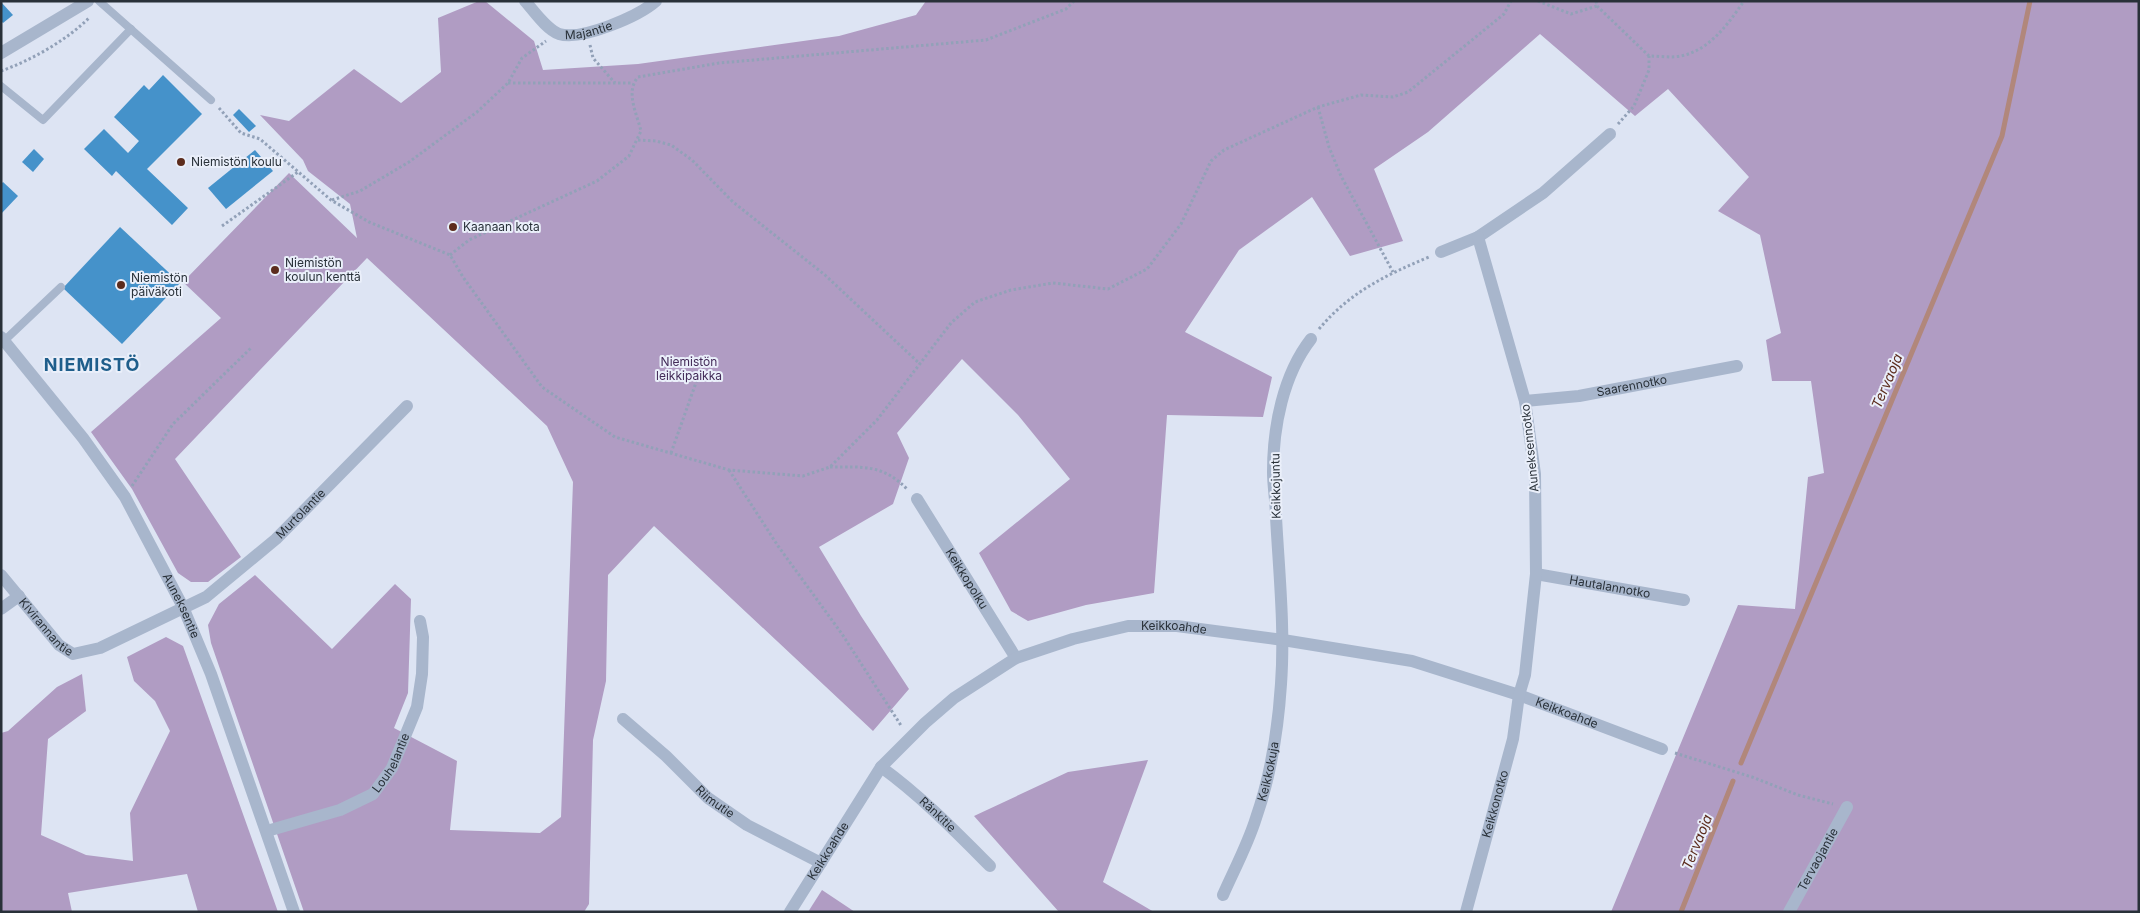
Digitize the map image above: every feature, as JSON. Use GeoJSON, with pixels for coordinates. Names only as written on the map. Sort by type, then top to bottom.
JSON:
{"type":"FeatureCollection","features":[{"type":"Feature","properties":{"kind":"street"},"geometry":{"type":"LineString","coordinates":[[1,53],[88,1]]}},
{"type":"Feature","properties":{"kind":"street","name":"Majantie"},"geometry":{"type":"LineString","coordinates":[[525,1],[558,34],[588,32],[646,10],[656,1]]}},
{"type":"Feature","properties":{"kind":"street"},"geometry":{"type":"LineString","coordinates":[[1440,252],[1478,237],[1543,192],[1610,134]]}},
{"type":"Feature","properties":{"kind":"street","name":"Auneksennotko"},"geometry":{"type":"LineString","coordinates":[[1478,237],[1525,401],[1534,474],[1536,574],[1524,676],[1519,695]]}},
{"type":"Feature","properties":{"kind":"street","name":"Auneksentie"},"geometry":{"type":"LineString","coordinates":[[3,338],[77,430],[125,498],[183,607],[212,674],[294,912]]}},
{"type":"Feature","properties":{"kind":"street","name":"Keikkojuntu"},"geometry":{"type":"LineString","coordinates":[[1283,640],[1273,472],[1276,436],[1280,408],[1290,375],[1300,353],[1311,339]]}},
{"type":"Feature","properties":{"kind":"street","name":"Saarennotko"},"geometry":{"type":"LineString","coordinates":[[1525,401],[1579,396],[1736,366]]}},
{"type":"Feature","properties":{"kind":"street","name":"Murtolantie"},"geometry":{"type":"LineString","coordinates":[[183,607],[206,597],[276,539],[407,406]]}},
{"type":"Feature","properties":{"kind":"street","name":"Keikkopolku"},"geometry":{"type":"LineString","coordinates":[[917,499],[1016,658]]}},
{"type":"Feature","properties":{"kind":"street","name":"Hautalannotko"},"geometry":{"type":"LineString","coordinates":[[1536,574],[1684,600]]}},
{"type":"Feature","properties":{"kind":"street","name":"Kivirannantie"},"geometry":{"type":"LineString","coordinates":[[1,575],[59,646],[73,654],[100,648],[183,607]]}},
{"type":"Feature","properties":{"kind":"street"},"geometry":{"type":"LineString","coordinates":[[1,609],[19,596]]}},
{"type":"Feature","properties":{"kind":"street","name":"Louhelantie"},"geometry":{"type":"LineString","coordinates":[[267,831],[340,810],[373,794],[392,768],[416,707],[422,674],[423,637],[420,621]]}},
{"type":"Feature","properties":{"kind":"street","name":"Keikkoahde"},"geometry":{"type":"LineString","coordinates":[[790,912],[881,767],[909,738],[954,698],[1016,658],[1073,639],[1128,626],[1177,626],[1283,640],[1412,661],[1519,695],[1662,749]]}},
{"type":"Feature","properties":{"kind":"street","name":"Keikkokuja"},"geometry":{"type":"LineString","coordinates":[[1223,895],[1256,820],[1274,754],[1283,640]]}},
{"type":"Feature","properties":{"kind":"street","name":"Keikkonotko"},"geometry":{"type":"LineString","coordinates":[[1466,912],[1513,739],[1519,695]]}},
{"type":"Feature","properties":{"kind":"street","name":"Riimutie"},"geometry":{"type":"LineString","coordinates":[[623,719],[666,756],[708,798],[747,824],[822,863]]}},
{"type":"Feature","properties":{"kind":"street","name":"Ränkitie"},"geometry":{"type":"LineString","coordinates":[[881,767],[910,788],[942,817],[990,866]]}},
{"type":"Feature","properties":{"kind":"street","name":"Tervaojantie"},"geometry":{"type":"LineString","coordinates":[[1789,912],[1847,807]]}},
{"type":"Feature","properties":{"kind":"lane"},"geometry":{"type":"LineString","coordinates":[[101,3],[212,100]]}},
{"type":"Feature","properties":{"kind":"lane"},"geometry":{"type":"LineString","coordinates":[[1,86],[43,120],[131,29]]}},
{"type":"Feature","properties":{"kind":"lane"},"geometry":{"type":"LineString","coordinates":[[3,338],[60,287]]}},
{"type":"Feature","properties":{"kind":"path"},"geometry":{"type":"LineString","coordinates":[[450,255],[469,240],[597,181],[629,156],[641,132],[630,91],[632,83],[638,77],[720,63],[986,40],[1066,9],[1074,1]]}},
{"type":"Feature","properties":{"kind":"path"},"geometry":{"type":"LineString","coordinates":[[830,467],[877,420],[951,323],[975,302],[1012,290],[1054,283],[1108,289],[1147,270],[1181,224],[1212,161],[1224,150],[1318,107],[1360,95],[1392,97],[1408,92],[1504,14],[1511,1]]}},
{"type":"Feature","properties":{"kind":"path"},"geometry":{"type":"LineString","coordinates":[[1538,1],[1571,14],[1597,6]]}},
{"type":"Feature","properties":{"kind":"path"},"geometry":{"type":"LineString","coordinates":[[1596,1],[1597,6],[1649,56],[1679,56],[1698,51],[1724,28],[1744,1]]}},
{"type":"Feature","properties":{"kind":"path"},"geometry":{"type":"LineString","coordinates":[[1,71],[14,66],[55,43],[84,23],[101,3]]}},
{"type":"Feature","properties":{"kind":"path"},"geometry":{"type":"LineString","coordinates":[[588,32],[592,58],[614,83]]}},
{"type":"Feature","properties":{"kind":"path"},"geometry":{"type":"LineString","coordinates":[[331,200],[360,192],[409,162],[477,112],[508,83],[522,58],[558,34]]}},
{"type":"Feature","properties":{"kind":"path"},"geometry":{"type":"LineString","coordinates":[[1610,134],[1634,106],[1649,70],[1649,56]]}},
{"type":"Feature","properties":{"kind":"path"},"geometry":{"type":"LineString","coordinates":[[508,83],[632,83]]}},
{"type":"Feature","properties":{"kind":"path"},"geometry":{"type":"LineString","coordinates":[[212,100],[241,133],[260,139],[331,200],[369,222],[450,255],[463,278],[542,387],[616,438],[729,470],[803,476],[830,467],[869,467],[896,477],[917,499]]}},
{"type":"Feature","properties":{"kind":"path"},"geometry":{"type":"LineString","coordinates":[[1318,107],[1329,147],[1341,176],[1393,272]]}},
{"type":"Feature","properties":{"kind":"path"},"geometry":{"type":"LineString","coordinates":[[638,140],[656,141],[671,145],[692,160],[733,202],[825,274],[920,364]]}},
{"type":"Feature","properties":{"kind":"path"},"geometry":{"type":"LineString","coordinates":[[222,226],[298,172]]}},
{"type":"Feature","properties":{"kind":"path"},"geometry":{"type":"LineString","coordinates":[[1311,339],[1334,311],[1363,289],[1393,272],[1440,252]]}},
{"type":"Feature","properties":{"kind":"path"},"geometry":{"type":"LineString","coordinates":[[125,498],[173,424],[252,347]]}},
{"type":"Feature","properties":{"kind":"path"},"geometry":{"type":"LineString","coordinates":[[671,453],[698,377]]}},
{"type":"Feature","properties":{"kind":"path"},"geometry":{"type":"LineString","coordinates":[[729,470],[778,546],[842,634],[909,738]]}},
{"type":"Feature","properties":{"kind":"path"},"geometry":{"type":"LineString","coordinates":[[1662,749],[1752,777],[1798,795],[1847,807]]}},
{"type":"Feature","properties":{"kind":"green space","name":"Niemistön leikkipaikka"},"geometry":{"type":"Polygon","coordinates":[[[479,1],[485,1],[534,41],[543,70],[638,64],[839,36],[916,15],[926,1],[2139,1],[2139,912],[1611,912],[1738,605],[1795,609],[1808,477],[1824,473],[1811,381],[1772,381],[1766,340],[1781,333],[1760,235],[1718,211],[1749,177],[1668,89],[1635,116],[1540,34],[1428,132],[1374,169],[1403,241],[1350,256],[1312,197],[1239,250],[1185,332],[1272,377],[1263,417],[1167,415],[1154,593],[1086,605],[1028,621],[1011,611],[979,553],[1070,479],[1018,415],[962,359],[897,433],[909,458],[893,504],[819,547],[909,689],[873,731],[654,526],[608,575],[606,681],[593,740],[589,904],[584,912],[304,912],[211,643],[208,625],[219,604],[255,575],[332,649],[395,584],[411,599],[408,693],[394,728],[457,761],[450,830],[540,833],[561,817],[573,482],[547,426],[367,258],[175,459],[241,557],[208,582],[191,582],[178,573],[132,489],[91,432],[221,318],[183,282],[289,173],[357,238],[350,204],[308,171],[303,160],[260,115],[289,121],[354,69],[401,103],[441,72],[438,18],[479,1]]]}},
{"type":"Feature","properties":{"kind":"green space"},"geometry":{"type":"Polygon","coordinates":[[[166,637],[183,646],[278,912],[198,912],[187,874],[68,893],[72,912],[1,912],[1,733],[8,731],[57,687],[82,674],[86,711],[48,739],[41,835],[86,855],[133,861],[130,813],[170,731],[155,701],[134,681],[127,657],[166,637]]]}},
{"type":"Feature","properties":{"kind":"green space"},"geometry":{"type":"Polygon","coordinates":[[[1148,760],[1103,882],[1154,912],[1059,912],[974,816],[1068,772],[1148,760]]]}},
{"type":"Feature","properties":{"kind":"green space"},"geometry":{"type":"Polygon","coordinates":[[[822,890],[855,912],[808,912],[822,890]]]}},
{"type":"Feature","properties":{"kind":"building"},"geometry":{"type":"Polygon","coordinates":[[[1,2],[13,15],[3,23],[1,21],[1,2]]]}},
{"type":"Feature","properties":{"kind":"building"},"geometry":{"type":"Polygon","coordinates":[[[163,75],[202,114],[147,169],[188,208],[172,225],[116,171],[112,176],[84,149],[104,129],[128,153],[139,141],[114,117],[144,85],[149,90],[163,75]]]}},
{"type":"Feature","properties":{"kind":"building"},"geometry":{"type":"Polygon","coordinates":[[[239,109],[256,126],[249,132],[233,115],[239,109]]]}},
{"type":"Feature","properties":{"kind":"building"},"geometry":{"type":"Polygon","coordinates":[[[34,149],[44,159],[33,172],[22,162],[34,149]]]}},
{"type":"Feature","properties":{"kind":"building"},"geometry":{"type":"Polygon","coordinates":[[[255,150],[273,171],[226,209],[208,188],[255,150]]]}},
{"type":"Feature","properties":{"kind":"building"},"geometry":{"type":"Polygon","coordinates":[[[3,182],[18,196],[1,214],[1,184],[3,182]]]}},
{"type":"Feature","properties":{"kind":"building","name":"Kaanaan kota"},"geometry":{"type":"Polygon","coordinates":[[[451,222],[457,222],[460,228],[456,232],[450,231],[447,226],[451,222]]]}},
{"type":"Feature","properties":{"kind":"building","name":"Niemistön päiväkoti"},"geometry":{"type":"Polygon","coordinates":[[[120,227],[180,283],[122,344],[63,288],[120,227]]]}},
{"type":"Feature","properties":{"kind":"waterway","name":"Tervaoja"},"geometry":{"type":"LineString","coordinates":[[1741,763],[2002,136],[2030,1]]}},
{"type":"Feature","properties":{"kind":"waterway","name":"Tervaoja"},"geometry":{"type":"LineString","coordinates":[[1681,912],[1733,781]]}},
{"type":"Feature","properties":{"kind":"place","name":"Niemistön koulu"},"geometry":{"type":"Point","coordinates":[181,162]}},
{"type":"Feature","properties":{"kind":"place","name":"Kaanaan kota"},"geometry":{"type":"Point","coordinates":[453,227]}},
{"type":"Feature","properties":{"kind":"place","name":"Niemistön koulun kenttä"},"geometry":{"type":"Point","coordinates":[275,270]}},
{"type":"Feature","properties":{"kind":"place","name":"Niemistön päiväkoti"},"geometry":{"type":"Point","coordinates":[121,285]}},
{"type":"Feature","properties":{"kind":"district","name":"NIEMISTÖ"},"geometry":{"type":"Point","coordinates":[92,365]}}]}
